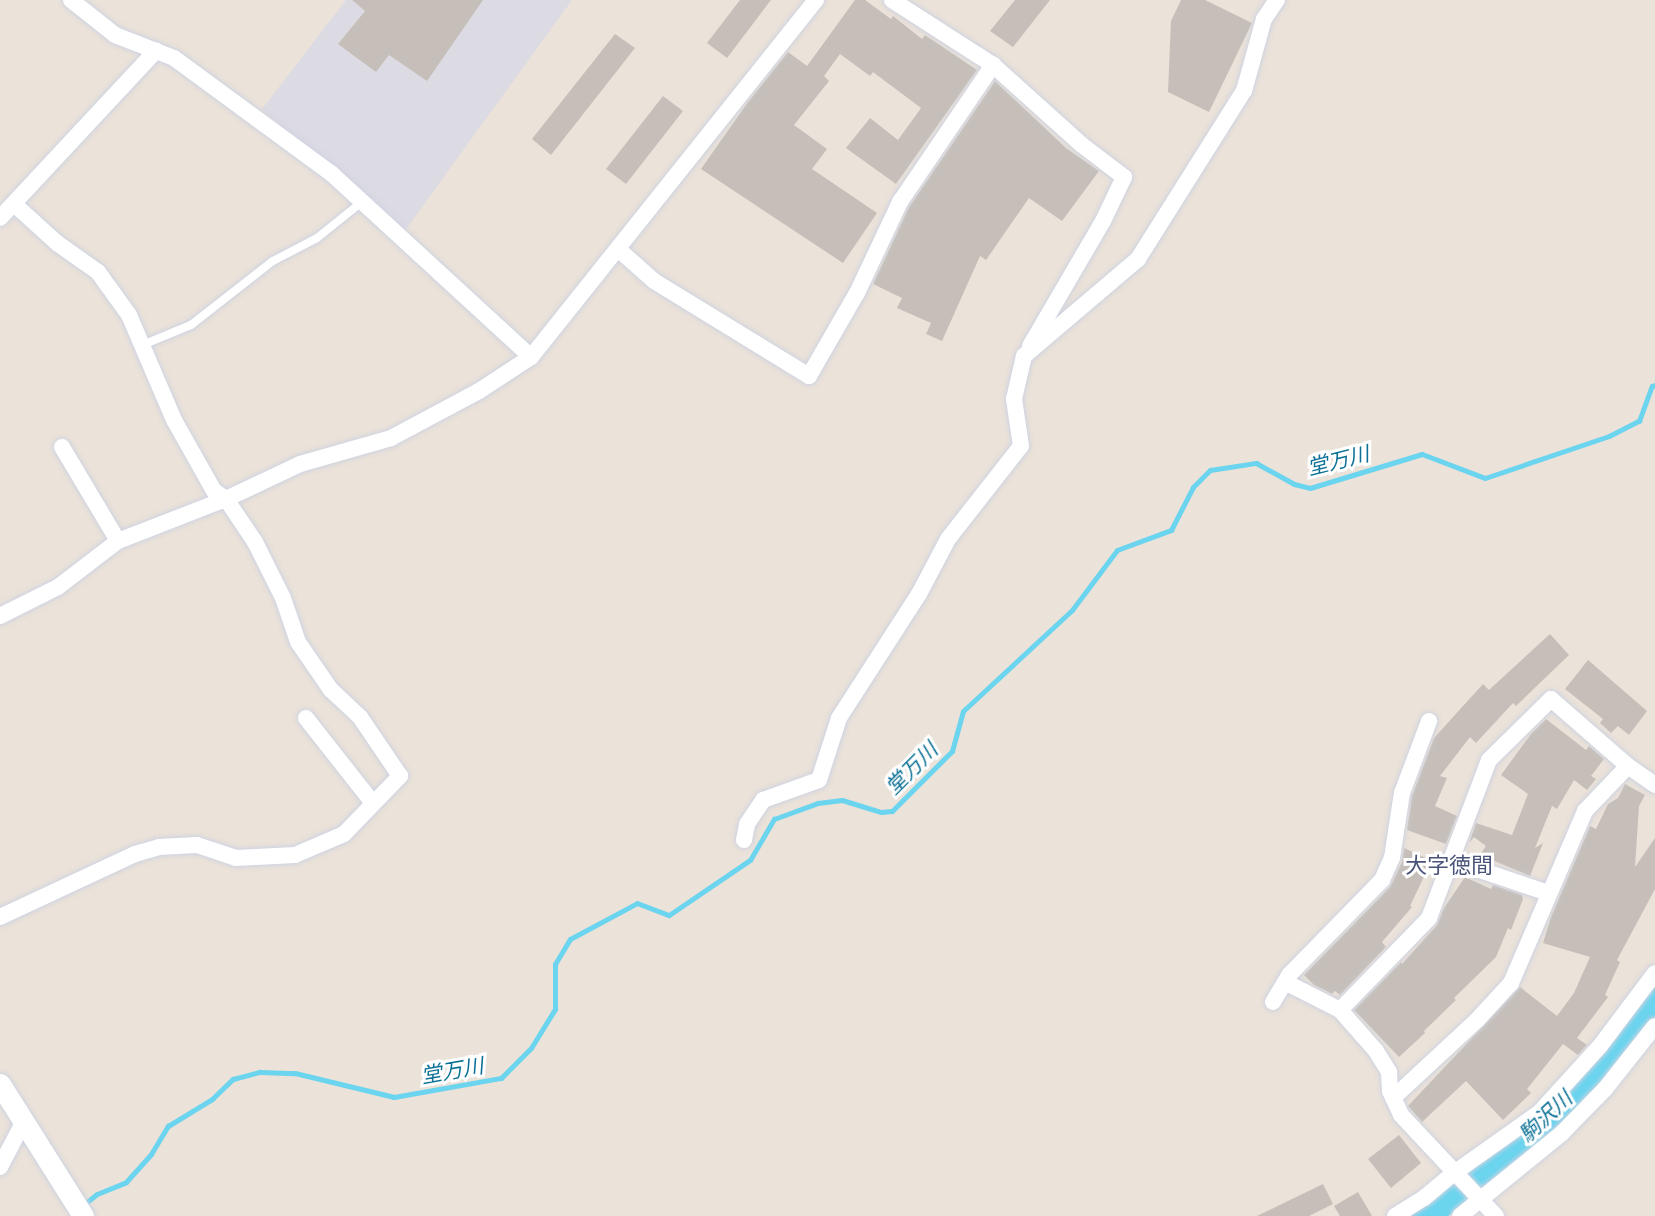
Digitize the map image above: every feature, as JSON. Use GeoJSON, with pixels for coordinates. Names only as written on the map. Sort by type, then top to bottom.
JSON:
{"type":"FeatureCollection","features":[{"type":"Feature","properties":{"kind":"street"},"geometry":{"type":"LineString","coordinates":[[71,0],[115,36],[156,51],[183,65],[332,174],[531,357]]}},
{"type":"Feature","properties":{"kind":"street"},"geometry":{"type":"LineString","coordinates":[[0,616],[58,587],[118,542],[226,499],[300,464],[391,438],[479,391],[531,357],[816,0]]}},
{"type":"Feature","properties":{"kind":"street"},"geometry":{"type":"LineString","coordinates":[[744,840],[747,824],[762,800],[819,780],[839,718],[919,594],[948,539],[1021,446],[1014,399],[1024,356],[1102,221],[1124,177],[1082,145],[993,65],[892,0]]}},
{"type":"Feature","properties":{"kind":"street"},"geometry":{"type":"LineString","coordinates":[[1024,356],[1138,259],[1244,91],[1264,19],[1277,0]]}},
{"type":"Feature","properties":{"kind":"street"},"geometry":{"type":"LineString","coordinates":[[0,218],[156,51]]}},
{"type":"Feature","properties":{"kind":"street"},"geometry":{"type":"LineString","coordinates":[[618,249],[654,281],[809,376],[857,293],[900,202],[993,65]]}},
{"type":"Feature","properties":{"kind":"street"},"geometry":{"type":"LineString","coordinates":[[0,918],[135,854],[159,847],[197,845],[236,858],[295,855],[344,834],[372,802],[400,776],[360,717],[331,690],[298,642],[283,598],[255,542],[226,499],[214,491],[174,420],[140,346],[129,315],[98,272],[57,243],[14,204]]}},
{"type":"Feature","properties":{"kind":"street"},"geometry":{"type":"LineString","coordinates":[[62,447],[118,542]]}},
{"type":"Feature","properties":{"kind":"street"},"geometry":{"type":"LineString","coordinates":[[1340,1010],[1429,918],[1489,760],[1551,699],[1628,766],[1655,784]]}},
{"type":"Feature","properties":{"kind":"street"},"geometry":{"type":"LineString","coordinates":[[306,718],[372,802]]}},
{"type":"Feature","properties":{"kind":"street"},"geometry":{"type":"LineString","coordinates":[[1273,1002],[1285,982],[1382,880],[1392,858],[1402,793],[1430,721]]}},
{"type":"Feature","properties":{"kind":"street"},"geometry":{"type":"LineString","coordinates":[[1393,1098],[1478,1019],[1510,983],[1585,811],[1628,766]]}},
{"type":"Feature","properties":{"kind":"street"},"geometry":{"type":"LineString","coordinates":[[1450,860],[1548,893]]}},
{"type":"Feature","properties":{"kind":"street"},"geometry":{"type":"LineString","coordinates":[[1395,1216],[1457,1175],[1540,1112],[1600,1046],[1655,973]]}},
{"type":"Feature","properties":{"kind":"street"},"geometry":{"type":"LineString","coordinates":[[1285,982],[1340,1010],[1376,1052],[1389,1072],[1393,1098],[1401,1116],[1496,1216]]}},
{"type":"Feature","properties":{"kind":"street"},"geometry":{"type":"LineString","coordinates":[[1460,1216],[1479,1198],[1562,1133],[1605,1089],[1655,1026]]}},
{"type":"Feature","properties":{"kind":"street"},"geometry":{"type":"LineString","coordinates":[[0,1084],[69,1190],[83,1216]]}},
{"type":"Feature","properties":{"kind":"street"},"geometry":{"type":"LineString","coordinates":[[0,1167],[24,1121]]}},
{"type":"Feature","properties":{"kind":"lane"},"geometry":{"type":"LineString","coordinates":[[140,346],[191,325],[273,261],[316,238],[362,202]]}},
{"type":"Feature","properties":{"kind":"shaded area"},"geometry":{"type":"Polygon","coordinates":[[[346,0],[572,0],[404,232],[262,109],[346,0]]]}},
{"type":"Feature","properties":{"kind":"building"},"geometry":{"type":"Polygon","coordinates":[[[352,0],[483,0],[427,81],[389,55],[376,72],[338,44],[365,11],[352,0]]]}},
{"type":"Feature","properties":{"kind":"building"},"geometry":{"type":"Polygon","coordinates":[[[740,0],[771,0],[727,58],[707,43],[740,0]]]}},
{"type":"Feature","properties":{"kind":"building"},"geometry":{"type":"Polygon","coordinates":[[[855,0],[865,0],[891,19],[893,16],[922,39],[925,35],[977,70],[896,184],[846,148],[870,118],[898,140],[921,108],[873,72],[870,76],[840,54],[824,76],[829,81],[794,125],[827,149],[812,169],[877,213],[843,263],[701,169],[748,102],[788,52],[807,66],[855,0]]]}},
{"type":"Feature","properties":{"kind":"building"},"geometry":{"type":"Polygon","coordinates":[[[1015,0],[1050,0],[1013,47],[990,31],[1015,0]]]}},
{"type":"Feature","properties":{"kind":"building"},"geometry":{"type":"Polygon","coordinates":[[[1181,0],[1205,0],[1252,23],[1209,112],[1168,92],[1171,21],[1181,0]]]}},
{"type":"Feature","properties":{"kind":"building"},"geometry":{"type":"Polygon","coordinates":[[[615,34],[635,48],[551,155],[532,139],[615,34]]]}},
{"type":"Feature","properties":{"kind":"building"},"geometry":{"type":"Polygon","coordinates":[[[995,81],[1066,148],[1099,171],[1062,221],[1029,198],[986,260],[980,256],[942,341],[926,334],[931,323],[897,308],[902,298],[873,284],[909,207],[995,81]]]}},
{"type":"Feature","properties":{"kind":"building"},"geometry":{"type":"Polygon","coordinates":[[[663,96],[683,111],[626,184],[606,169],[663,96]]]}},
{"type":"Feature","properties":{"kind":"building"},"geometry":{"type":"Polygon","coordinates":[[[1550,634],[1569,655],[1516,706],[1513,703],[1476,743],[1470,737],[1440,776],[1447,778],[1435,806],[1457,816],[1446,844],[1407,830],[1412,796],[1434,738],[1483,684],[1489,690],[1550,634]]]}},
{"type":"Feature","properties":{"kind":"building"},"geometry":{"type":"Polygon","coordinates":[[[1588,660],[1647,711],[1629,735],[1618,726],[1611,733],[1600,723],[1603,719],[1565,689],[1588,660]]]}},
{"type":"Feature","properties":{"kind":"building"},"geometry":{"type":"Polygon","coordinates":[[[1546,719],[1586,750],[1589,746],[1604,759],[1591,776],[1596,779],[1587,790],[1574,780],[1557,809],[1552,806],[1535,848],[1543,843],[1530,876],[1480,855],[1486,846],[1474,837],[1469,843],[1476,823],[1512,835],[1528,794],[1501,775],[1531,734],[1546,719]]]}},
{"type":"Feature","properties":{"kind":"building"},"geometry":{"type":"Polygon","coordinates":[[[1625,784],[1645,795],[1639,806],[1635,867],[1655,838],[1655,889],[1617,960],[1620,962],[1605,995],[1608,997],[1577,1038],[1587,1045],[1578,1055],[1563,1044],[1527,1089],[1531,1093],[1503,1120],[1466,1081],[1422,1122],[1408,1106],[1520,987],[1557,1016],[1574,993],[1590,957],[1543,943],[1551,917],[1590,826],[1596,829],[1608,804],[1618,798],[1625,784]]]}},
{"type":"Feature","properties":{"kind":"building"},"geometry":{"type":"Polygon","coordinates":[[[1404,848],[1430,860],[1429,866],[1410,906],[1412,907],[1382,942],[1386,947],[1340,995],[1335,991],[1332,994],[1314,985],[1304,975],[1390,887],[1402,862],[1404,848]]]}},
{"type":"Feature","properties":{"kind":"building"},"geometry":{"type":"Polygon","coordinates":[[[1465,877],[1491,889],[1493,885],[1522,895],[1523,899],[1511,930],[1508,928],[1496,957],[1454,998],[1456,1000],[1424,1031],[1425,1033],[1399,1057],[1354,1010],[1401,962],[1402,964],[1437,925],[1444,908],[1465,877]]]}},
{"type":"Feature","properties":{"kind":"building"},"geometry":{"type":"Polygon","coordinates":[[[1399,1135],[1421,1163],[1391,1188],[1368,1159],[1399,1135]]]}},
{"type":"Feature","properties":{"kind":"building"},"geometry":{"type":"Polygon","coordinates":[[[1323,1184],[1333,1204],[1309,1216],[1257,1216],[1323,1184]]]}},
{"type":"Feature","properties":{"kind":"building"},"geometry":{"type":"Polygon","coordinates":[[[1358,1192],[1372,1216],[1340,1216],[1334,1206],[1358,1192]]]}},
{"type":"Feature","properties":{"kind":"waterway","name":"堂万川"},"geometry":{"type":"LineString","coordinates":[[82,1206],[97,1194],[126,1182],[151,1154],[168,1126],[212,1099],[233,1079],[260,1072],[295,1073],[394,1097],[501,1078],[531,1048],[555,1009],[555,964],[570,939],[637,903],[669,915],[750,860],[774,819],[818,803],[842,800],[881,812],[892,811],[952,751],[963,711],[1072,610],[1117,550],[1171,530],[1193,487],[1210,470],[1256,463],[1294,484],[1310,488],[1422,454],[1485,478],[1609,436],[1639,421],[1652,386],[1655,385]]}},
{"type":"Feature","properties":{"kind":"waterway","name":"駒沢川"},"geometry":{"type":"LineString","coordinates":[[1420,1216],[1546,1121],[1655,1000]]}},
{"type":"Feature","properties":{"kind":"district","name":"大字徳間"},"geometry":{"type":"Point","coordinates":[1449,865]}}]}
